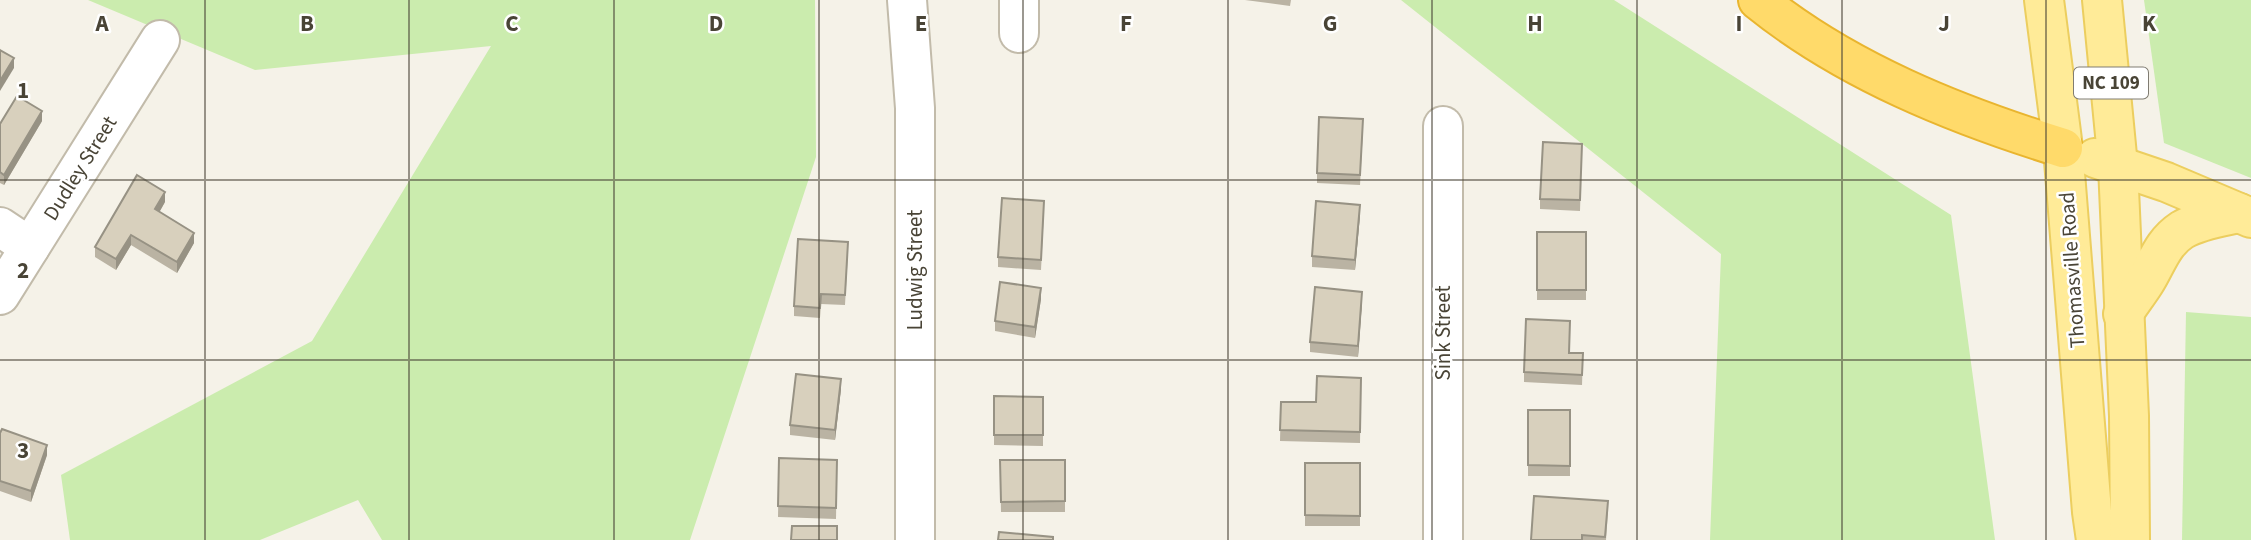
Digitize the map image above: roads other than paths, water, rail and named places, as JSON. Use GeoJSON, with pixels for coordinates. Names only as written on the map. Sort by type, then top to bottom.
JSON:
{"type":"FeatureCollection","features":[{"type":"Feature","properties":{"kind":"highway"},"geometry":{"type":"LineString","coordinates":[[1758,0],[1802,33],[1885,79],[1954,110],[2063,148]]}},
{"type":"Feature","properties":{"kind":"main road","name":"Thomasville Road"},"geometry":{"type":"LineString","coordinates":[[2044,0],[2063,148],[2096,540]]}},
{"type":"Feature","properties":{"kind":"main road","name":"NC 109"},"geometry":{"type":"LineString","coordinates":[[2102,0],[2118,166]]}},
{"type":"Feature","properties":{"kind":"main road"},"geometry":{"type":"LineString","coordinates":[[2063,148],[2166,183],[2245,216]]}},
{"type":"Feature","properties":{"kind":"main road"},"geometry":{"type":"LineString","coordinates":[[2118,166],[2129,416],[2130,540]]}},
{"type":"Feature","properties":{"kind":"main road"},"geometry":{"type":"LineString","coordinates":[[2123,314],[2147,280],[2157,257],[2169,240],[2183,229],[2202,221],[2245,216]]}},
{"type":"Feature","properties":{"kind":"street","name":"Ludwig Street"},"geometry":{"type":"LineString","coordinates":[[907,0],[915,108],[915,540]]}},
{"type":"Feature","properties":{"kind":"street","name":"Dudley Street"},"geometry":{"type":"LineString","coordinates":[[0,295],[15,237],[160,40]]}},
{"type":"Feature","properties":{"kind":"street","name":"Sink Street"},"geometry":{"type":"LineString","coordinates":[[1443,126],[1443,540]]}}]}
